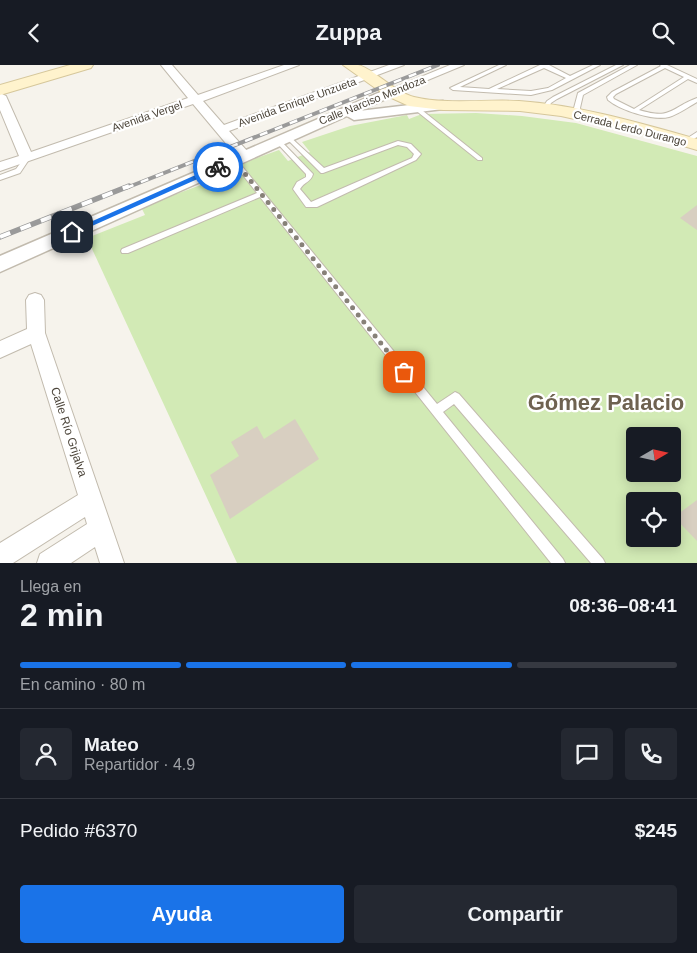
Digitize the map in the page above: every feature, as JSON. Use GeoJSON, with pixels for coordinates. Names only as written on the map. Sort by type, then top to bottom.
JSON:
{"type":"FeatureCollection","features":[{"type":"Feature","properties":{"kind":"main road"},"geometry":{"type":"LineString","coordinates":[[0,90],[86,65]]}},
{"type":"Feature","properties":{"kind":"main road","name":"Cerrada Lerdo Durango"},"geometry":{"type":"LineString","coordinates":[[350,65],[390,92],[409,101],[443,105],[488,105],[545,109],[693,140]]}},
{"type":"Feature","properties":{"kind":"street"},"geometry":{"type":"LineString","coordinates":[[166,65],[223,129],[239,158]]}},
{"type":"Feature","properties":{"kind":"street","name":"Avenida Vergel"},"geometry":{"type":"LineString","coordinates":[[0,167],[294,65]]}},
{"type":"Feature","properties":{"kind":"street","name":"Avenida Enrique Unzueta"},"geometry":{"type":"LineString","coordinates":[[223,129],[399,65]]}},
{"type":"Feature","properties":{"kind":"street","name":"Calle Narciso Mendoza"},"geometry":{"type":"LineString","coordinates":[[0,264],[282,138],[459,65]]}},
{"type":"Feature","properties":{"kind":"street"},"geometry":{"type":"LineString","coordinates":[[0,96],[28,158]]}},
{"type":"Feature","properties":{"kind":"street","name":"Calle Narciso Mendoza"},"geometry":{"type":"LineString","coordinates":[[312,125],[359,115],[443,105]]}},
{"type":"Feature","properties":{"kind":"street","name":"Calle Río Grijalva"},"geometry":{"type":"LineString","coordinates":[[35,301],[36,333],[112,563]]}},
{"type":"Feature","properties":{"kind":"street"},"geometry":{"type":"LineString","coordinates":[[0,350],[36,333]]}},
{"type":"Feature","properties":{"kind":"street"},"geometry":{"type":"LineString","coordinates":[[0,557],[92,500]]}},
{"type":"Feature","properties":{"kind":"street"},"geometry":{"type":"LineString","coordinates":[[49,563],[101,529]]}},
{"type":"Feature","properties":{"kind":"lane"},"geometry":{"type":"LineString","coordinates":[[503,65],[454,88],[487,92],[531,93],[550,89],[597,65]]}},
{"type":"Feature","properties":{"kind":"lane"},"geometry":{"type":"LineString","coordinates":[[487,92],[544,65],[570,78]]}},
{"type":"Feature","properties":{"kind":"lane"},"geometry":{"type":"LineString","coordinates":[[545,109],[549,102],[555,98],[620,65]]}},
{"type":"Feature","properties":{"kind":"lane"},"geometry":{"type":"LineString","coordinates":[[579,115],[577,107],[580,94],[634,65]]}},
{"type":"Feature","properties":{"kind":"lane"},"geometry":{"type":"LineString","coordinates":[[697,81],[664,66],[610,97],[618,104],[660,117],[668,116],[697,100]]}},
{"type":"Feature","properties":{"kind":"lane"},"geometry":{"type":"LineString","coordinates":[[636,110],[687,77]]}},
{"type":"Feature","properties":{"kind":"lane"},"geometry":{"type":"LineString","coordinates":[[416,108],[480,159]]}},
{"type":"Feature","properties":{"kind":"lane"},"geometry":{"type":"LineString","coordinates":[[282,138],[323,171],[398,143],[408,145],[418,154],[414,159],[314,205],[309,205],[296,189],[298,184],[309,178],[310,174],[282,138]]}},
{"type":"Feature","properties":{"kind":"lane"},"geometry":{"type":"LineString","coordinates":[[0,179],[18,171],[28,158]]}},
{"type":"Feature","properties":{"kind":"lane"},"geometry":{"type":"LineString","coordinates":[[239,158],[261,194],[559,563]]}},
{"type":"Feature","properties":{"kind":"lane"},"geometry":{"type":"LineString","coordinates":[[125,251],[261,194]]}},
{"type":"Feature","properties":{"kind":"lane"},"geometry":{"type":"LineString","coordinates":[[436,411],[455,397],[599,563]]}},
{"type":"Feature","properties":{"kind":"green space"},"geometry":{"type":"Polygon","coordinates":[[[476,113],[522,116],[576,123],[697,156],[697,563],[237,563],[87,238],[145,215],[141,207],[228,175],[240,164],[279,150],[288,161],[310,152],[302,142],[350,126],[407,115],[409,119],[422,114],[476,113]]]}},
{"type":"Feature","properties":{"kind":"building"},"geometry":{"type":"Polygon","coordinates":[[[697,205],[697,230],[680,218],[697,205]]]}},
{"type":"Feature","properties":{"kind":"building"},"geometry":{"type":"Polygon","coordinates":[[[295,419],[319,459],[230,519],[210,475],[239,456],[231,442],[257,426],[264,439],[295,419]]]}},
{"type":"Feature","properties":{"kind":"building"},"geometry":{"type":"Polygon","coordinates":[[[697,500],[697,541],[681,524],[681,512],[697,500]]]}},
{"type":"Feature","properties":{"kind":"railway"},"geometry":{"type":"LineString","coordinates":[[126,188],[438,65]]}},
{"type":"Feature","properties":{"kind":"railway"},"geometry":{"type":"LineString","coordinates":[[0,237],[129,186]]}},
{"type":"Feature","properties":{"kind":"way so far"},"geometry":{"type":"LineString","coordinates":[[218,167],[234,160],[404,372]]}},
{"type":"Feature","properties":{"kind":"district","name":"Gómez Palacio"},"geometry":{"type":"Point","coordinates":[606,402]}},
{"type":"Feature","properties":{"kind":"route"},"geometry":{"type":"LineString","coordinates":[[72,232],[218,167]]}}]}
